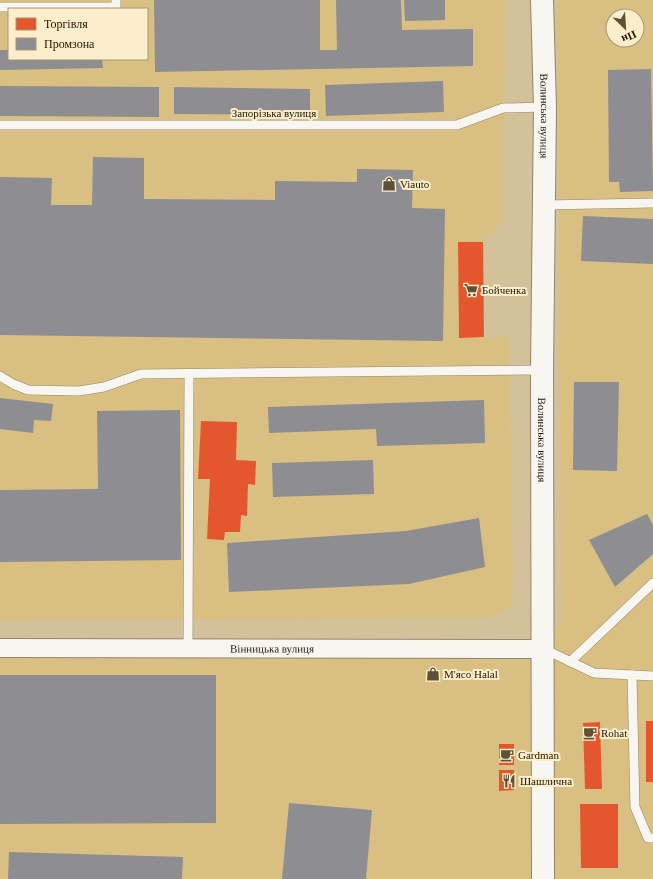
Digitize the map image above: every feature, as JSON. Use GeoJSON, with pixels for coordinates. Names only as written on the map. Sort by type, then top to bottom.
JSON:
{"type":"FeatureCollection","features":[{"type":"Feature","properties":{"kind":"street","name":"Волинська вулиця"},"geometry":{"type":"LineString","coordinates":[[542,0],[545,107],[542,370],[544,649],[543,879]]}},
{"type":"Feature","properties":{"kind":"street","name":"Вінницька вулиця"},"geometry":{"type":"LineString","coordinates":[[0,648],[544,649]]}},
{"type":"Feature","properties":{"kind":"lane"},"geometry":{"type":"LineString","coordinates":[[0,7],[116,7],[116,0]]}},
{"type":"Feature","properties":{"kind":"lane","name":"Запорізька вулиця"},"geometry":{"type":"LineString","coordinates":[[0,125],[457,125],[503,108],[545,107]]}},
{"type":"Feature","properties":{"kind":"lane"},"geometry":{"type":"LineString","coordinates":[[544,205],[653,203]]}},
{"type":"Feature","properties":{"kind":"lane"},"geometry":{"type":"LineString","coordinates":[[0,376],[13,384],[28,390],[79,391],[104,387],[141,374],[542,370]]}},
{"type":"Feature","properties":{"kind":"lane"},"geometry":{"type":"LineString","coordinates":[[188,649],[189,374]]}},
{"type":"Feature","properties":{"kind":"lane"},"geometry":{"type":"LineString","coordinates":[[570,662],[653,583]]}},
{"type":"Feature","properties":{"kind":"lane"},"geometry":{"type":"LineString","coordinates":[[544,649],[594,673],[653,676]]}},
{"type":"Feature","properties":{"kind":"lane"},"geometry":{"type":"LineString","coordinates":[[632,675],[635,808],[648,838],[653,838]]}},
{"type":"Feature","properties":{"kind":"shaded area"},"geometry":{"type":"Polygon","coordinates":[[[0,0],[505,0],[504,219],[483,242],[484,337],[509,337],[513,576],[512,607],[491,618],[0,620],[0,0]]]}},
{"type":"Feature","properties":{"kind":"shaded area"},"geometry":{"type":"Polygon","coordinates":[[[558,0],[653,0],[653,879],[543,879],[544,649],[561,620],[558,0]]]}},
{"type":"Feature","properties":{"kind":"shaded area"},"geometry":{"type":"Polygon","coordinates":[[[0,656],[530,660],[532,879],[0,879],[0,656]]]}},
{"type":"Feature","properties":{"kind":"building: Торгівля","name":"Бойченка"},"geometry":{"type":"Polygon","coordinates":[[[458,242],[483,242],[484,337],[459,338],[458,242]]]}},
{"type":"Feature","properties":{"kind":"building: Торгівля"},"geometry":{"type":"Polygon","coordinates":[[[201,421],[237,422],[236,460],[256,461],[255,485],[248,484],[247,516],[241,515],[240,532],[225,532],[224,540],[207,539],[210,479],[198,479],[201,421]]]}},
{"type":"Feature","properties":{"kind":"building: Торгівля"},"geometry":{"type":"Polygon","coordinates":[[[646,721],[653,721],[653,782],[646,782],[646,721]]]}},
{"type":"Feature","properties":{"kind":"building: Торгівля"},"geometry":{"type":"Polygon","coordinates":[[[600,722],[602,789],[585,789],[583,723],[600,722]]]}},
{"type":"Feature","properties":{"kind":"building: Торгівля"},"geometry":{"type":"Polygon","coordinates":[[[499,744],[514,744],[514,765],[499,765],[499,744]]]}},
{"type":"Feature","properties":{"kind":"building: Торгівля"},"geometry":{"type":"Polygon","coordinates":[[[499,770],[514,770],[514,790],[499,791],[499,770]]]}},
{"type":"Feature","properties":{"kind":"building: Торгівля"},"geometry":{"type":"Polygon","coordinates":[[[580,804],[618,804],[618,868],[581,868],[580,804]]]}},
{"type":"Feature","properties":{"kind":"building: Промзона"},"geometry":{"type":"Polygon","coordinates":[[[154,0],[320,0],[320,50],[337,50],[336,0],[401,0],[402,30],[473,29],[473,66],[155,72],[154,0]]]}},
{"type":"Feature","properties":{"kind":"building: Промзона"},"geometry":{"type":"Polygon","coordinates":[[[404,0],[445,0],[445,20],[405,21],[404,0]]]}},
{"type":"Feature","properties":{"kind":"building: Промзона"},"geometry":{"type":"Polygon","coordinates":[[[0,50],[8,50],[8,60],[102,60],[103,68],[0,70],[0,50]]]}},
{"type":"Feature","properties":{"kind":"building: Промзона"},"geometry":{"type":"Polygon","coordinates":[[[651,69],[653,191],[620,192],[619,182],[609,182],[608,70],[651,69]]]}},
{"type":"Feature","properties":{"kind":"building: Промзона"},"geometry":{"type":"Polygon","coordinates":[[[443,81],[444,112],[326,116],[325,85],[443,81]]]}},
{"type":"Feature","properties":{"kind":"building: Промзона"},"geometry":{"type":"Polygon","coordinates":[[[0,86],[159,87],[159,117],[0,116],[0,86]]]}},
{"type":"Feature","properties":{"kind":"building: Промзона"},"geometry":{"type":"Polygon","coordinates":[[[174,87],[310,89],[310,115],[174,114],[174,87]]]}},
{"type":"Feature","properties":{"kind":"building: Промзона"},"geometry":{"type":"Polygon","coordinates":[[[93,157],[144,158],[144,199],[275,200],[275,181],[357,182],[357,169],[413,170],[412,208],[445,209],[443,341],[0,335],[0,177],[52,178],[51,205],[92,205],[93,157]]]}},
{"type":"Feature","properties":{"kind":"building: Промзона"},"geometry":{"type":"Polygon","coordinates":[[[583,216],[653,219],[653,264],[581,261],[583,216]]]}},
{"type":"Feature","properties":{"kind":"building: Промзона"},"geometry":{"type":"Polygon","coordinates":[[[574,382],[619,382],[617,471],[573,470],[574,382]]]}},
{"type":"Feature","properties":{"kind":"building: Промзона"},"geometry":{"type":"Polygon","coordinates":[[[0,398],[53,404],[51,421],[34,420],[33,433],[0,429],[0,398]]]}},
{"type":"Feature","properties":{"kind":"building: Промзона"},"geometry":{"type":"Polygon","coordinates":[[[484,400],[485,443],[377,446],[376,429],[269,433],[268,407],[484,400]]]}},
{"type":"Feature","properties":{"kind":"building: Промзона"},"geometry":{"type":"Polygon","coordinates":[[[180,410],[181,560],[0,562],[0,490],[98,489],[97,411],[180,410]]]}},
{"type":"Feature","properties":{"kind":"building: Промзона"},"geometry":{"type":"Polygon","coordinates":[[[373,460],[374,494],[273,497],[272,463],[373,460]]]}},
{"type":"Feature","properties":{"kind":"building: Промзона"},"geometry":{"type":"Polygon","coordinates":[[[647,514],[653,525],[653,554],[615,587],[589,540],[647,514]]]}},
{"type":"Feature","properties":{"kind":"building: Промзона"},"geometry":{"type":"Polygon","coordinates":[[[479,518],[485,567],[409,584],[229,592],[227,543],[406,531],[479,518]]]}},
{"type":"Feature","properties":{"kind":"building: Промзона"},"geometry":{"type":"Polygon","coordinates":[[[0,675],[216,675],[216,823],[0,824],[0,675]]]}},
{"type":"Feature","properties":{"kind":"building: Промзона"},"geometry":{"type":"Polygon","coordinates":[[[289,803],[372,810],[366,879],[282,879],[289,803]]]}},
{"type":"Feature","properties":{"kind":"building: Промзона"},"geometry":{"type":"Polygon","coordinates":[[[9,852],[183,857],[182,879],[8,879],[9,852]]]}},
{"type":"Feature","properties":{"kind":"place","name":"Viauto"},"geometry":{"type":"Point","coordinates":[389,184]}},
{"type":"Feature","properties":{"kind":"place","name":"Бойченка"},"geometry":{"type":"Point","coordinates":[471,290]}},
{"type":"Feature","properties":{"kind":"place","name":"М'ясо Halal"},"geometry":{"type":"Point","coordinates":[433,674]}},
{"type":"Feature","properties":{"kind":"place","name":"Rohat"},"geometry":{"type":"Point","coordinates":[590,733]}},
{"type":"Feature","properties":{"kind":"place","name":"Gardman"},"geometry":{"type":"Point","coordinates":[507,755]}},
{"type":"Feature","properties":{"kind":"place","name":"Шашлична"},"geometry":{"type":"Point","coordinates":[509,781]}}]}
